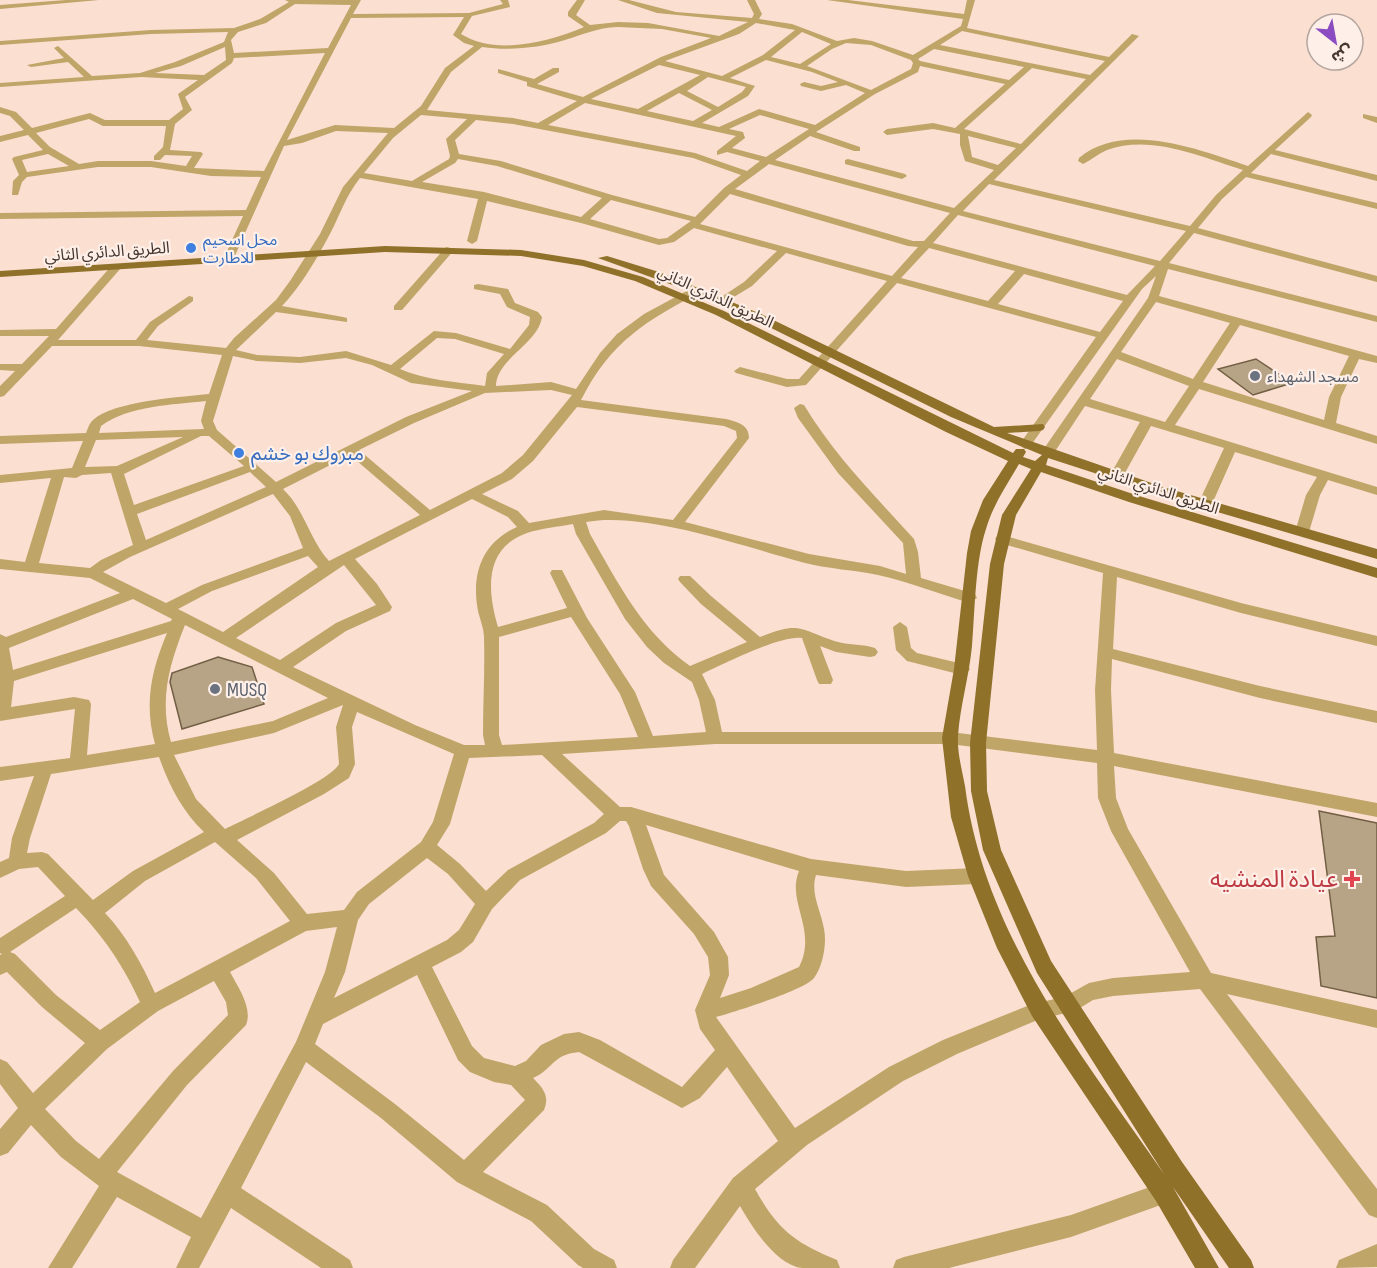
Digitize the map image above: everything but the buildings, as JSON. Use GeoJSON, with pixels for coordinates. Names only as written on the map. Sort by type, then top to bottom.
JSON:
{"type":"FeatureCollection","features":[{"type":"Feature","properties":{"kind":"main road","name":"الطريق الدائري الثاني"},"geometry":{"type":"LineString","coordinates":[[314,250],[393,241],[472,241],[538,246],[590,254],[650,271],[724,300],[829,351],[924,400],[986,428],[1020,452],[1042,460],[1116,477],[1377,554]]}},
{"type":"Feature","properties":{"kind":"main road","name":"الطريق الدائري الثاني"},"geometry":{"type":"LineString","coordinates":[[0,266],[314,250],[385,249],[450,249],[520,254],[584,263],[639,279],[684,297],[819,364],[1020,452],[1377,573]]}},
{"type":"Feature","properties":{"kind":"main road","name":"الطريق الدائري الثاني"},"geometry":{"type":"LineString","coordinates":[[0,274],[229,255]]}},
{"type":"Feature","properties":{"kind":"main road"},"geometry":{"type":"LineString","coordinates":[[986,428],[1014,430],[1039,427]]}},
{"type":"Feature","properties":{"kind":"main road"},"geometry":{"type":"LineString","coordinates":[[1020,452],[990,500],[978,531],[962,669],[950,738],[960,817],[977,876],[1006,948],[1039,1010],[1164,1193],[1208,1268]]}},
{"type":"Feature","properties":{"kind":"main road"},"geometry":{"type":"LineString","coordinates":[[1042,460],[1009,515],[1002,539],[978,743],[979,791],[992,850],[1044,967],[1174,1170],[1244,1268]]}},
{"type":"Feature","properties":{"kind":"street"},"geometry":{"type":"LineString","coordinates":[[0,7],[95,0]]}},
{"type":"Feature","properties":{"kind":"street"},"geometry":{"type":"LineString","coordinates":[[349,16],[469,15],[507,5],[504,0]]}},
{"type":"Feature","properties":{"kind":"street"},"geometry":{"type":"LineString","coordinates":[[581,0],[572,12],[572,16],[588,27]]}},
{"type":"Feature","properties":{"kind":"street"},"geometry":{"type":"LineString","coordinates":[[622,0],[642,8],[783,24],[838,44]]}},
{"type":"Feature","properties":{"kind":"street"},"geometry":{"type":"LineString","coordinates":[[540,126],[583,100],[658,62],[735,33],[754,21],[758,14],[752,0]]}},
{"type":"Feature","properties":{"kind":"street"},"geometry":{"type":"LineString","coordinates":[[358,175],[484,195],[664,242],[695,223],[727,190],[747,174],[870,92],[915,70],[916,61],[932,46],[964,27],[967,7],[831,0]]}},
{"type":"Feature","properties":{"kind":"street"},"geometry":{"type":"LineString","coordinates":[[0,52],[2,42],[151,32],[235,30],[263,21],[291,1],[356,2],[281,144],[229,255]]}},
{"type":"Feature","properties":{"kind":"street"},"geometry":{"type":"LineString","coordinates":[[469,15],[457,35],[480,45],[496,47],[560,39],[588,27],[614,24],[670,28],[719,38]]}},
{"type":"Feature","properties":{"kind":"street"},"geometry":{"type":"LineString","coordinates":[[961,29],[1111,60]]}},
{"type":"Feature","properties":{"kind":"street"},"geometry":{"type":"LineString","coordinates":[[0,139],[90,116],[106,123],[171,123],[188,110],[181,96],[229,61],[231,56],[229,35],[235,30]]}},
{"type":"Feature","properties":{"kind":"street"},"geometry":{"type":"LineString","coordinates":[[722,79],[765,58],[784,44],[790,34],[801,30]]}},
{"type":"Feature","properties":{"kind":"street"},"geometry":{"type":"LineString","coordinates":[[740,371],[795,384],[808,378],[829,351],[956,212],[1136,36]]}},
{"type":"Feature","properties":{"kind":"street"},"geometry":{"type":"LineString","coordinates":[[802,66],[848,40],[867,43],[916,61],[1011,83]]}},
{"type":"Feature","properties":{"kind":"street"},"geometry":{"type":"LineString","coordinates":[[141,75],[191,59],[228,43]]}},
{"type":"Feature","properties":{"kind":"street"},"geometry":{"type":"LineString","coordinates":[[207,432],[213,397],[229,352],[238,340],[273,308],[295,282],[342,198],[358,175],[397,131],[419,112],[448,70],[480,45]]}},
{"type":"Feature","properties":{"kind":"street"},"geometry":{"type":"LineString","coordinates":[[932,46],[1092,78]]}},
{"type":"Feature","properties":{"kind":"street"},"geometry":{"type":"LineString","coordinates":[[58,48],[89,77]]}},
{"type":"Feature","properties":{"kind":"street"},"geometry":{"type":"LineString","coordinates":[[231,56],[276,51],[331,50]]}},
{"type":"Feature","properties":{"kind":"street"},"geometry":{"type":"LineString","coordinates":[[765,58],[802,66],[870,92]]}},
{"type":"Feature","properties":{"kind":"street"},"geometry":{"type":"LineString","coordinates":[[31,65],[70,59]]}},
{"type":"Feature","properties":{"kind":"street"},"geometry":{"type":"LineString","coordinates":[[658,62],[751,87],[745,94],[695,124]]}},
{"type":"Feature","properties":{"kind":"street"},"geometry":{"type":"LineString","coordinates":[[960,132],[1030,66]]}},
{"type":"Feature","properties":{"kind":"street"},"geometry":{"type":"LineString","coordinates":[[501,71],[532,81],[556,70]]}},
{"type":"Feature","properties":{"kind":"street"},"geometry":{"type":"LineString","coordinates":[[0,85],[141,75],[207,78]]}},
{"type":"Feature","properties":{"kind":"street"},"geometry":{"type":"LineString","coordinates":[[639,112],[706,75]]}},
{"type":"Feature","properties":{"kind":"street"},"geometry":{"type":"LineString","coordinates":[[532,81],[530,84],[583,100],[723,129],[742,136],[711,160]]}},
{"type":"Feature","properties":{"kind":"street"},"geometry":{"type":"LineString","coordinates":[[804,84],[821,89],[845,83]]}},
{"type":"Feature","properties":{"kind":"street"},"geometry":{"type":"LineString","coordinates":[[681,89],[700,104],[718,110]]}},
{"type":"Feature","properties":{"kind":"street"},"geometry":{"type":"LineString","coordinates":[[0,110],[6,110],[50,151],[76,166]]}},
{"type":"Feature","properties":{"kind":"street"},"geometry":{"type":"LineString","coordinates":[[419,112],[540,126],[711,160],[747,174]]}},
{"type":"Feature","properties":{"kind":"street"},"geometry":{"type":"LineString","coordinates":[[723,129],[759,112],[813,130],[857,149]]}},
{"type":"Feature","properties":{"kind":"street"},"geometry":{"type":"LineString","coordinates":[[1020,452],[1129,299],[1163,264],[1191,229],[1246,172],[1308,115]]}},
{"type":"Feature","properties":{"kind":"street"},"geometry":{"type":"LineString","coordinates":[[1366,116],[1377,120]]}},
{"type":"Feature","properties":{"kind":"street"},"geometry":{"type":"LineString","coordinates":[[455,156],[450,139],[474,117]]}},
{"type":"Feature","properties":{"kind":"street"},"geometry":{"type":"LineString","coordinates":[[151,164],[164,152],[170,135],[171,123]]}},
{"type":"Feature","properties":{"kind":"street"},"geometry":{"type":"LineString","coordinates":[[887,132],[933,126],[1024,147]]}},
{"type":"Feature","properties":{"kind":"street"},"geometry":{"type":"LineString","coordinates":[[281,144],[302,140],[335,128],[397,131]]}},
{"type":"Feature","properties":{"kind":"street"},"geometry":{"type":"LineString","coordinates":[[960,132],[968,159],[1000,169]]}},
{"type":"Feature","properties":{"kind":"street"},"geometry":{"type":"LineString","coordinates":[[1083,161],[1090,154],[1101,149],[1141,140],[1196,152],[1246,172],[1377,206]]}},
{"type":"Feature","properties":{"kind":"street"},"geometry":{"type":"LineString","coordinates":[[725,149],[956,212],[1377,319]]}},
{"type":"Feature","properties":{"kind":"street"},"geometry":{"type":"LineString","coordinates":[[24,175],[17,159],[50,151]]}},
{"type":"Feature","properties":{"kind":"street"},"geometry":{"type":"LineString","coordinates":[[1269,151],[1377,178]]}},
{"type":"Feature","properties":{"kind":"street"},"geometry":{"type":"LineString","coordinates":[[164,152],[198,154],[188,170]]}},
{"type":"Feature","properties":{"kind":"street"},"geometry":{"type":"LineString","coordinates":[[416,183],[455,156],[498,163],[783,251],[1104,336]]}},
{"type":"Feature","properties":{"kind":"street"},"geometry":{"type":"LineString","coordinates":[[848,162],[902,176]]}},
{"type":"Feature","properties":{"kind":"street"},"geometry":{"type":"LineString","coordinates":[[15,193],[18,181],[24,175],[76,166],[151,164],[211,173],[267,174]]}},
{"type":"Feature","properties":{"kind":"street"},"geometry":{"type":"LineString","coordinates":[[857,185],[877,169]]}},
{"type":"Feature","properties":{"kind":"street"},"geometry":{"type":"LineString","coordinates":[[987,181],[1191,229],[1377,279]]}},
{"type":"Feature","properties":{"kind":"street"},"geometry":{"type":"LineString","coordinates":[[727,190],[912,244],[926,244],[1129,299]]}},
{"type":"Feature","properties":{"kind":"street"},"geometry":{"type":"LineString","coordinates":[[472,241],[484,195]]}},
{"type":"Feature","properties":{"kind":"street"},"geometry":{"type":"LineString","coordinates":[[584,220],[609,197]]}},
{"type":"Feature","properties":{"kind":"street"},"geometry":{"type":"LineString","coordinates":[[0,216],[249,213]]}},
{"type":"Feature","properties":{"kind":"street"},"geometry":{"type":"LineString","coordinates":[[398,308],[450,249]]}},
{"type":"Feature","properties":{"kind":"street"},"geometry":{"type":"LineString","coordinates":[[724,300],[748,284],[783,251]]}},
{"type":"Feature","properties":{"kind":"street"},"geometry":{"type":"LineString","coordinates":[[1042,460],[1153,298],[1161,279],[1163,264]]}},
{"type":"Feature","properties":{"kind":"street"},"geometry":{"type":"LineString","coordinates":[[0,393],[49,343],[117,266]]}},
{"type":"Feature","properties":{"kind":"street"},"geometry":{"type":"LineString","coordinates":[[990,306],[1022,270]]}},
{"type":"Feature","properties":{"kind":"street"},"geometry":{"type":"LineString","coordinates":[[478,287],[504,291],[508,295],[508,303],[534,314],[537,319],[525,339],[494,372],[487,389]]}},
{"type":"Feature","properties":{"kind":"street"},"geometry":{"type":"LineString","coordinates":[[225,638],[327,568],[474,495],[519,467],[576,398],[621,336],[640,321],[698,289]]}},
{"type":"Feature","properties":{"kind":"street"},"geometry":{"type":"LineString","coordinates":[[1153,298],[1377,360]]}},
{"type":"Feature","properties":{"kind":"street"},"geometry":{"type":"LineString","coordinates":[[139,343],[154,324],[189,299]]}},
{"type":"Feature","properties":{"kind":"street"},"geometry":{"type":"LineString","coordinates":[[273,308],[343,320]]}},
{"type":"Feature","properties":{"kind":"street"},"geometry":{"type":"LineString","coordinates":[[1168,427],[1237,321]]}},
{"type":"Feature","properties":{"kind":"street"},"geometry":{"type":"LineString","coordinates":[[0,333],[59,332]]}},
{"type":"Feature","properties":{"kind":"street"},"geometry":{"type":"LineString","coordinates":[[392,370],[438,333],[456,336],[512,353]]}},
{"type":"Feature","properties":{"kind":"street"},"geometry":{"type":"LineString","coordinates":[[49,343],[139,343],[229,352],[257,358],[300,360],[349,354],[415,380],[487,389],[551,386],[576,398],[740,428],[743,438],[676,525]]}},
{"type":"Feature","properties":{"kind":"street"},"geometry":{"type":"LineString","coordinates":[[1114,354],[1196,384],[1377,440]]}},
{"type":"Feature","properties":{"kind":"street"},"geometry":{"type":"LineString","coordinates":[[1329,425],[1335,397],[1356,354]]}},
{"type":"Feature","properties":{"kind":"street"},"geometry":{"type":"LineString","coordinates":[[0,367],[25,369]]}},
{"type":"Feature","properties":{"kind":"street"},"geometry":{"type":"LineString","coordinates":[[93,573],[106,562],[275,488],[410,420],[487,389]]}},
{"type":"Feature","properties":{"kind":"street"},"geometry":{"type":"LineString","coordinates":[[76,474],[96,424],[110,414],[213,397]]}},
{"type":"Feature","properties":{"kind":"street"},"geometry":{"type":"LineString","coordinates":[[1083,401],[1377,491]]}},
{"type":"Feature","properties":{"kind":"street"},"geometry":{"type":"LineString","coordinates":[[800,408],[804,418],[843,470],[909,542],[913,552],[911,569],[914,580]]}},
{"type":"Feature","properties":{"kind":"street"},"geometry":{"type":"LineString","coordinates":[[1116,477],[1147,421]]}},
{"type":"Feature","properties":{"kind":"street"},"geometry":{"type":"LineString","coordinates":[[0,479],[118,470],[207,432]]}},
{"type":"Feature","properties":{"kind":"street"},"geometry":{"type":"LineString","coordinates":[[0,440],[207,432],[252,467],[286,499],[297,516],[311,550],[327,568]]}},
{"type":"Feature","properties":{"kind":"street"},"geometry":{"type":"LineString","coordinates":[[1205,504],[1231,447]]}},
{"type":"Feature","properties":{"kind":"street"},"geometry":{"type":"LineString","coordinates":[[350,449],[430,517]]}},
{"type":"Feature","properties":{"kind":"street"},"geometry":{"type":"LineString","coordinates":[[129,512],[252,467]]}},
{"type":"Feature","properties":{"kind":"street"},"geometry":{"type":"LineString","coordinates":[[118,470],[117,473],[141,547]]}},
{"type":"Feature","properties":{"kind":"street"},"geometry":{"type":"LineString","coordinates":[[31,566],[58,475]]}},
{"type":"Feature","properties":{"kind":"street"},"geometry":{"type":"LineString","coordinates":[[1302,531],[1310,505],[1324,476]]}},
{"type":"Feature","properties":{"kind":"street"},"geometry":{"type":"LineString","coordinates":[[474,495],[513,514],[526,528]]}},
{"type":"Feature","properties":{"kind":"street"},"geometry":{"type":"LineString","coordinates":[[495,752],[491,735],[492,634],[483,597],[486,563],[499,544],[526,528],[578,517],[617,515],[676,525],[809,559],[880,571],[970,598]]}},
{"type":"Feature","properties":{"kind":"street"},"geometry":{"type":"LineString","coordinates":[[578,517],[583,534],[630,615],[652,643],[669,659],[698,679],[707,700],[715,738]]}},
{"type":"Feature","properties":{"kind":"street"},"geometry":{"type":"LineString","coordinates":[[1002,539],[1308,626],[1377,641]]}},
{"type":"Feature","properties":{"kind":"street"},"geometry":{"type":"LineString","coordinates":[[4,672],[54,661],[175,617],[207,588],[311,550]]}},
{"type":"Feature","properties":{"kind":"street"},"geometry":{"type":"LineString","coordinates":[[282,667],[340,627],[385,607],[372,587],[347,558]]}},
{"type":"Feature","properties":{"kind":"street"},"geometry":{"type":"LineString","coordinates":[[0,564],[93,573],[134,592],[175,617],[225,638],[347,700],[463,751],[495,752],[715,738],[950,738],[1106,758],[1377,810]]}},
{"type":"Feature","properties":{"kind":"street"},"geometry":{"type":"LineString","coordinates":[[1110,571],[1103,690],[1107,798],[1120,831],[1204,980],[1377,1207]]}},
{"type":"Feature","properties":{"kind":"street"},"geometry":{"type":"LineString","coordinates":[[557,573],[583,626],[627,692],[648,742]]}},
{"type":"Feature","properties":{"kind":"street"},"geometry":{"type":"LineString","coordinates":[[685,579],[706,600],[759,644]]}},
{"type":"Feature","properties":{"kind":"street"},"geometry":{"type":"LineString","coordinates":[[1,645],[134,592]]}},
{"type":"Feature","properties":{"kind":"street"},"geometry":{"type":"LineString","coordinates":[[492,634],[576,610]]}},
{"type":"Feature","properties":{"kind":"street"},"geometry":{"type":"LineString","coordinates":[[175,617],[161,667],[156,707],[165,749],[185,795],[201,818],[264,874],[303,923]]}},
{"type":"Feature","properties":{"kind":"street"},"geometry":{"type":"LineString","coordinates":[[900,627],[904,650],[912,657],[962,669]]}},
{"type":"Feature","properties":{"kind":"street"},"geometry":{"type":"LineString","coordinates":[[688,672],[792,632],[808,635],[836,647],[870,652]]}},
{"type":"Feature","properties":{"kind":"street"},"geometry":{"type":"LineString","coordinates":[[808,635],[825,680]]}},
{"type":"Feature","properties":{"kind":"street"},"geometry":{"type":"LineString","coordinates":[[0,639],[7,700],[0,714]]}},
{"type":"Feature","properties":{"kind":"street"},"geometry":{"type":"LineString","coordinates":[[1105,652],[1260,692],[1377,717]]}},
{"type":"Feature","properties":{"kind":"street"},"geometry":{"type":"LineString","coordinates":[[0,774],[250,734],[294,721],[347,700]]}},
{"type":"Feature","properties":{"kind":"street"},"geometry":{"type":"LineString","coordinates":[[93,910],[139,876],[318,789],[343,773],[347,764],[344,727],[347,700]]}},
{"type":"Feature","properties":{"kind":"street"},"geometry":{"type":"LineString","coordinates":[[0,714],[83,704],[78,763]]}},
{"type":"Feature","properties":{"kind":"street"},"geometry":{"type":"LineString","coordinates":[[546,749],[623,814],[642,838],[646,856],[660,885],[697,926],[719,958],[720,977],[706,1004],[707,1022],[792,1142]]}},
{"type":"Feature","properties":{"kind":"street"},"geometry":{"type":"LineString","coordinates":[[187,1268],[303,1048],[335,972],[349,916],[363,898],[427,847],[441,824],[463,751]]}},
{"type":"Feature","properties":{"kind":"street"},"geometry":{"type":"LineString","coordinates":[[8,866],[21,838],[45,768]]}},
{"type":"Feature","properties":{"kind":"street"},"geometry":{"type":"LineString","coordinates":[[317,1017],[454,946],[466,936],[486,903],[514,875],[623,814],[811,867],[906,879],[977,876]]}},
{"type":"Feature","properties":{"kind":"street"},"geometry":{"type":"LineString","coordinates":[[427,847],[454,869],[486,903]]}},
{"type":"Feature","properties":{"kind":"street"},"geometry":{"type":"LineString","coordinates":[[8,866],[42,859],[93,910],[109,930],[137,975],[151,1005]]}},
{"type":"Feature","properties":{"kind":"street"},"geometry":{"type":"LineString","coordinates":[[705,1010],[749,999],[795,979],[809,969],[816,942],[816,929],[804,889],[804,876],[811,867]]}},
{"type":"Feature","properties":{"kind":"street"},"geometry":{"type":"LineString","coordinates":[[78,897],[3,952],[49,1001],[100,1042]]}},
{"type":"Feature","properties":{"kind":"street"},"geometry":{"type":"LineString","coordinates":[[0,1145],[33,1107],[100,1042],[151,1005],[303,923],[349,916]]}},
{"type":"Feature","properties":{"kind":"street"},"geometry":{"type":"LineString","coordinates":[[421,964],[465,1053],[477,1065],[494,1072],[516,1076],[536,1096],[537,1103],[532,1110],[465,1174]]}},
{"type":"Feature","properties":{"kind":"street"},"geometry":{"type":"LineString","coordinates":[[58,1268],[107,1179],[180,1078],[239,1018],[235,1001],[219,970]]}},
{"type":"Feature","properties":{"kind":"street"},"geometry":{"type":"LineString","coordinates":[[681,1268],[741,1186],[792,1142],[896,1074],[950,1047],[1039,1010],[1068,1005],[1089,992],[1113,987],[1204,980],[1377,1019]]}},
{"type":"Feature","properties":{"kind":"street"},"geometry":{"type":"LineString","coordinates":[[516,1076],[533,1068],[548,1052],[564,1044],[579,1042],[593,1047],[682,1098],[693,1092],[711,1067],[727,1051]]}},
{"type":"Feature","properties":{"kind":"street"},"geometry":{"type":"LineString","coordinates":[[303,1048],[388,1111],[465,1174],[539,1213],[586,1257],[606,1268]]}},
{"type":"Feature","properties":{"kind":"street"},"geometry":{"type":"LineString","coordinates":[[0,1069],[52,1133],[107,1179],[205,1232]]}},
{"type":"Feature","properties":{"kind":"street"},"geometry":{"type":"LineString","coordinates":[[741,1186],[755,1211],[780,1245],[811,1263],[828,1268]]}},
{"type":"Feature","properties":{"kind":"street"},"geometry":{"type":"LineString","coordinates":[[226,1192],[274,1226],[342,1268]]}},
{"type":"Feature","properties":{"kind":"street"},"geometry":{"type":"LineString","coordinates":[[904,1268],[1071,1226],[1164,1193]]}},
{"type":"Feature","properties":{"kind":"street"},"geometry":{"type":"LineString","coordinates":[[1347,1268],[1377,1255]]}},
{"type":"Feature","properties":{"kind":"place","name":"محل اسحيم للاطارت"},"geometry":{"type":"Point","coordinates":[191,248]}},
{"type":"Feature","properties":{"kind":"place","name":"مسجد الشهداء"},"geometry":{"type":"Point","coordinates":[1255,376]}},
{"type":"Feature","properties":{"kind":"place","name":"مبروك بو خشم"},"geometry":{"type":"Point","coordinates":[239,453]}},
{"type":"Feature","properties":{"kind":"place","name":"MUSQ"},"geometry":{"type":"Point","coordinates":[215,689]}},
{"type":"Feature","properties":{"kind":"place","name":"عيادة المنشيه"},"geometry":{"type":"Point","coordinates":[1352,879]}}]}
